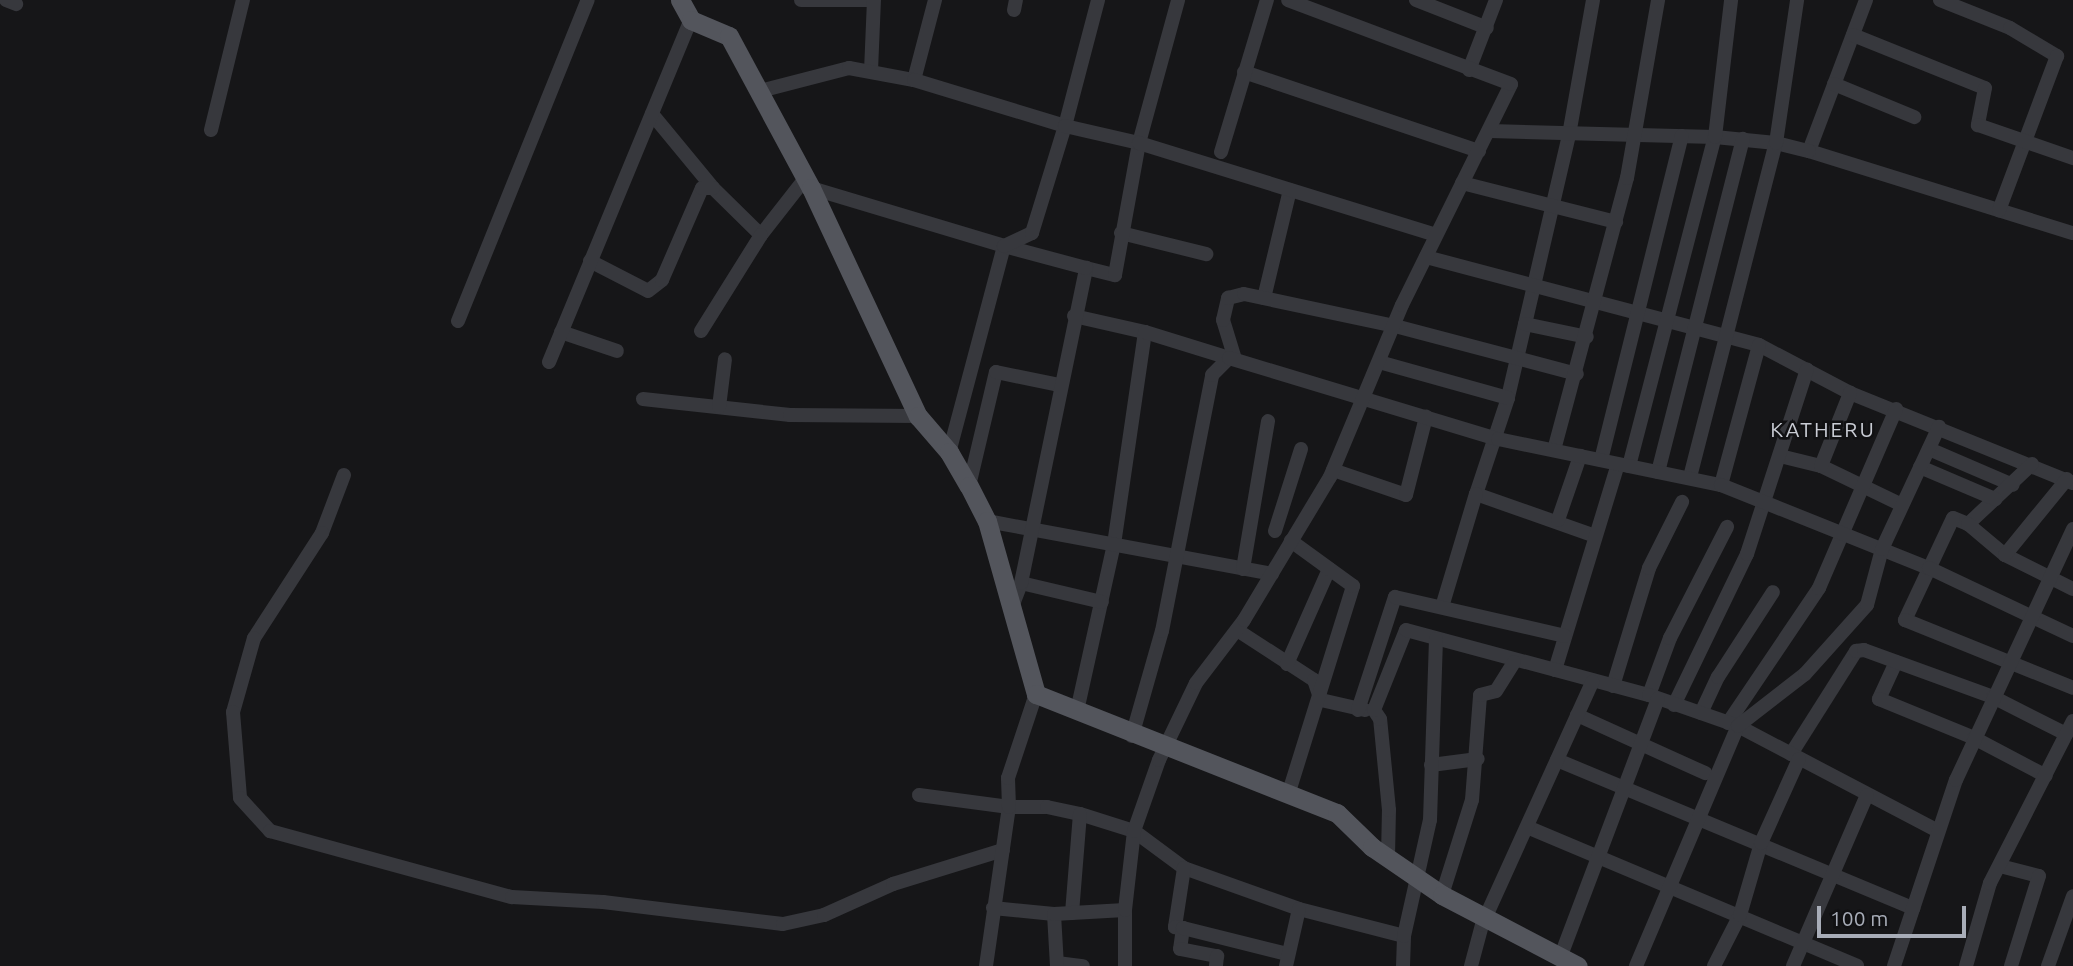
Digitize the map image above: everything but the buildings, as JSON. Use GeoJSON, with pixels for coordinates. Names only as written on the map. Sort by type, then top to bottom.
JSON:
{"type":"FeatureCollection","features":[{"type":"Feature","properties":{"kind":"main road"},"geometry":{"type":"LineString","coordinates":[[680,0],[691,20],[729,36],[807,184],[918,415],[949,452],[987,521],[1036,694],[1132,736],[1337,813],[1388,856],[1442,895],[1569,962]]}},
{"type":"Feature","properties":{"kind":"street"},"geometry":{"type":"LineString","coordinates":[[211,130],[243,0]]}},
{"type":"Feature","properties":{"kind":"street"},"geometry":{"type":"LineString","coordinates":[[458,321],[588,0]]}},
{"type":"Feature","properties":{"kind":"street"},"geometry":{"type":"LineString","coordinates":[[801,0],[872,0],[870,71]]}},
{"type":"Feature","properties":{"kind":"street"},"geometry":{"type":"LineString","coordinates":[[914,80],[935,0]]}},
{"type":"Feature","properties":{"kind":"street"},"geometry":{"type":"LineString","coordinates":[[949,452],[1004,246],[1031,233],[1065,126],[1098,0]]}},
{"type":"Feature","properties":{"kind":"street"},"geometry":{"type":"LineString","coordinates":[[701,331],[761,235],[807,184],[1004,246],[1115,275],[1139,143],[1178,0]]}},
{"type":"Feature","properties":{"kind":"street"},"geometry":{"type":"LineString","coordinates":[[1222,152],[1267,0]]}},
{"type":"Feature","properties":{"kind":"street"},"geometry":{"type":"LineString","coordinates":[[1125,966],[1125,910],[1134,831],[1164,748],[1196,683],[1237,630],[1333,470],[1378,362],[1436,235],[1511,84],[1288,0]]}},
{"type":"Feature","properties":{"kind":"street"},"geometry":{"type":"LineString","coordinates":[[1416,0],[1487,28]]}},
{"type":"Feature","properties":{"kind":"street"},"geometry":{"type":"LineString","coordinates":[[1469,70],[1496,0]]}},
{"type":"Feature","properties":{"kind":"street"},"geometry":{"type":"LineString","coordinates":[[1442,607],[1476,494],[1498,439],[1569,135],[1593,0]]}},
{"type":"Feature","properties":{"kind":"street"},"geometry":{"type":"LineString","coordinates":[[1554,450],[1577,374],[1616,222],[1635,136],[1658,0]]}},
{"type":"Feature","properties":{"kind":"street"},"geometry":{"type":"LineString","coordinates":[[1555,670],[1595,536],[1624,465],[1669,319],[1714,137],[1731,0]]}},
{"type":"Feature","properties":{"kind":"street"},"geometry":{"type":"LineString","coordinates":[[1690,477],[1776,143],[1797,0]]}},
{"type":"Feature","properties":{"kind":"street"},"geometry":{"type":"LineString","coordinates":[[1809,151],[1866,0]]}},
{"type":"Feature","properties":{"kind":"street"},"geometry":{"type":"LineString","coordinates":[[1940,0],[2010,28],[2057,56],[2028,142],[1999,210]]}},
{"type":"Feature","properties":{"kind":"street"},"geometry":{"type":"LineString","coordinates":[[549,362],[691,20]]}},
{"type":"Feature","properties":{"kind":"street"},"geometry":{"type":"LineString","coordinates":[[1853,35],[1985,88],[1978,125],[2073,158]]}},
{"type":"Feature","properties":{"kind":"street"},"geometry":{"type":"LineString","coordinates":[[760,91],[849,68],[914,80],[1065,126],[1139,143],[1436,235]]}},
{"type":"Feature","properties":{"kind":"street"},"geometry":{"type":"LineString","coordinates":[[1244,72],[1479,151]]}},
{"type":"Feature","properties":{"kind":"street"},"geometry":{"type":"LineString","coordinates":[[1835,84],[1914,117]]}},
{"type":"Feature","properties":{"kind":"street"},"geometry":{"type":"LineString","coordinates":[[652,114],[713,188],[761,235]]}},
{"type":"Feature","properties":{"kind":"street"},"geometry":{"type":"LineString","coordinates":[[1490,131],[1714,137],[1776,143],[2073,233]]}},
{"type":"Feature","properties":{"kind":"street"},"geometry":{"type":"LineString","coordinates":[[1601,460],[1682,136]]}},
{"type":"Feature","properties":{"kind":"street"},"geometry":{"type":"LineString","coordinates":[[1658,472],[1743,139]]}},
{"type":"Feature","properties":{"kind":"street"},"geometry":{"type":"LineString","coordinates":[[1462,183],[1616,222]]}},
{"type":"Feature","properties":{"kind":"street"},"geometry":{"type":"LineString","coordinates":[[590,261],[649,290],[662,280],[702,188],[713,188]]}},
{"type":"Feature","properties":{"kind":"street"},"geometry":{"type":"LineString","coordinates":[[1264,298],[1290,190]]}},
{"type":"Feature","properties":{"kind":"street"},"geometry":{"type":"LineString","coordinates":[[1121,233],[1206,254]]}},
{"type":"Feature","properties":{"kind":"street"},"geometry":{"type":"LineString","coordinates":[[1426,257],[1638,310],[1759,345],[1850,393],[1896,409],[2070,481],[2005,555]]}},
{"type":"Feature","properties":{"kind":"street"},"geometry":{"type":"LineString","coordinates":[[1012,607],[1021,583],[1059,385],[1086,268]]}},
{"type":"Feature","properties":{"kind":"street"},"geometry":{"type":"LineString","coordinates":[[1232,359],[1223,320],[1228,298],[1244,294],[1395,326],[1577,374]]}},
{"type":"Feature","properties":{"kind":"street"},"geometry":{"type":"LineString","coordinates":[[1074,316],[1145,332],[1362,401],[1498,439],[1721,485],[1929,568],[2073,636]]}},
{"type":"Feature","properties":{"kind":"street"},"geometry":{"type":"LineString","coordinates":[[1525,324],[1587,337]]}},
{"type":"Feature","properties":{"kind":"street"},"geometry":{"type":"LineString","coordinates":[[561,332],[617,351]]}},
{"type":"Feature","properties":{"kind":"street"},"geometry":{"type":"LineString","coordinates":[[1077,711],[1114,544],[1145,332]]}},
{"type":"Feature","properties":{"kind":"street"},"geometry":{"type":"LineString","coordinates":[[1721,485],[1759,345]]}},
{"type":"Feature","properties":{"kind":"street"},"geometry":{"type":"LineString","coordinates":[[719,407],[725,359]]}},
{"type":"Feature","properties":{"kind":"street"},"geometry":{"type":"LineString","coordinates":[[1132,736],[1162,631],[1212,375],[1232,359]]}},
{"type":"Feature","properties":{"kind":"street"},"geometry":{"type":"LineString","coordinates":[[1378,362],[1508,398]]}},
{"type":"Feature","properties":{"kind":"street"},"geometry":{"type":"LineString","coordinates":[[1674,705],[1747,554],[1807,369]]}},
{"type":"Feature","properties":{"kind":"street"},"geometry":{"type":"LineString","coordinates":[[969,486],[996,372],[1059,385]]}},
{"type":"Feature","properties":{"kind":"street"},"geometry":{"type":"LineString","coordinates":[[1821,466],[1850,393]]}},
{"type":"Feature","properties":{"kind":"street"},"geometry":{"type":"LineString","coordinates":[[643,399],[790,415],[918,415]]}},
{"type":"Feature","properties":{"kind":"street"},"geometry":{"type":"LineString","coordinates":[[1636,966],[1733,724],[1819,588],[1861,485],[1896,409]]}},
{"type":"Feature","properties":{"kind":"street"},"geometry":{"type":"LineString","coordinates":[[1333,470],[1406,495],[1426,417]]}},
{"type":"Feature","properties":{"kind":"street"},"geometry":{"type":"LineString","coordinates":[[1244,569],[1268,421]]}},
{"type":"Feature","properties":{"kind":"street"},"geometry":{"type":"LineString","coordinates":[[1733,724],[1805,674],[1867,605],[1882,549],[1939,427]]}},
{"type":"Feature","properties":{"kind":"street"},"geometry":{"type":"LineString","coordinates":[[1275,531],[1301,449]]}},
{"type":"Feature","properties":{"kind":"street"},"geometry":{"type":"LineString","coordinates":[[1928,449],[2012,485]]}},
{"type":"Feature","properties":{"kind":"street"},"geometry":{"type":"LineString","coordinates":[[1558,520],[1580,456]]}},
{"type":"Feature","properties":{"kind":"street"},"geometry":{"type":"LineString","coordinates":[[1780,456],[1821,466],[1902,505]]}},
{"type":"Feature","properties":{"kind":"street"},"geometry":{"type":"LineString","coordinates":[[1968,524],[2032,464]]}},
{"type":"Feature","properties":{"kind":"street"},"geometry":{"type":"LineString","coordinates":[[1920,467],[1994,499]]}},
{"type":"Feature","properties":{"kind":"street"},"geometry":{"type":"LineString","coordinates":[[344,475],[322,533],[254,638],[233,712],[240,798],[270,831],[512,897],[603,902],[783,924],[824,915],[894,884],[1003,850]]}},
{"type":"Feature","properties":{"kind":"street"},"geometry":{"type":"LineString","coordinates":[[1476,494],[1558,520],[1595,536]]}},
{"type":"Feature","properties":{"kind":"street"},"geometry":{"type":"LineString","coordinates":[[1613,687],[1648,568],[1682,502]]}},
{"type":"Feature","properties":{"kind":"street"},"geometry":{"type":"LineString","coordinates":[[2073,589],[2048,579],[2005,555],[1968,524],[1953,518],[1905,620],[2073,688]]}},
{"type":"Feature","properties":{"kind":"street"},"geometry":{"type":"LineString","coordinates":[[987,521],[1272,574]]}},
{"type":"Feature","properties":{"kind":"street"},"geometry":{"type":"LineString","coordinates":[[1251,526],[1275,531],[1293,539],[1353,586],[1321,700],[1288,795]]}},
{"type":"Feature","properties":{"kind":"street"},"geometry":{"type":"LineString","coordinates":[[1569,962],[1600,857],[1642,744],[1670,638],[1727,527]]}},
{"type":"Feature","properties":{"kind":"street"},"geometry":{"type":"LineString","coordinates":[[1894,966],[1938,831],[1974,738],[2028,617],[2071,536]]}},
{"type":"Feature","properties":{"kind":"street"},"geometry":{"type":"LineString","coordinates":[[1287,664],[1329,569]]}},
{"type":"Feature","properties":{"kind":"street"},"geometry":{"type":"LineString","coordinates":[[1021,583],[1102,602]]}},
{"type":"Feature","properties":{"kind":"street"},"geometry":{"type":"LineString","coordinates":[[1701,713],[1718,677],[1773,592]]}},
{"type":"Feature","properties":{"kind":"street"},"geometry":{"type":"LineString","coordinates":[[1358,710],[1395,597],[1565,636]]}},
{"type":"Feature","properties":{"kind":"street"},"geometry":{"type":"LineString","coordinates":[[1237,630],[1314,680],[1321,700]]}},
{"type":"Feature","properties":{"kind":"street"},"geometry":{"type":"LineString","coordinates":[[1374,710],[1406,630],[1514,662],[1555,670],[1654,697],[1733,724],[1938,831]]}},
{"type":"Feature","properties":{"kind":"street"},"geometry":{"type":"LineString","coordinates":[[1403,966],[1404,936],[1430,820],[1436,639]]}},
{"type":"Feature","properties":{"kind":"street"},"geometry":{"type":"LineString","coordinates":[[1714,966],[1740,915],[1760,843],[1795,757],[1856,652],[1896,662],[2069,727],[2000,866],[1966,966]]}},
{"type":"Feature","properties":{"kind":"street"},"geometry":{"type":"LineString","coordinates":[[1442,895],[1472,800],[1478,759],[1480,695],[1496,691],[1514,662]]}},
{"type":"Feature","properties":{"kind":"street"},"geometry":{"type":"LineString","coordinates":[[1896,662],[1879,699],[1974,738],[2046,776]]}},
{"type":"Feature","properties":{"kind":"street"},"geometry":{"type":"LineString","coordinates":[[1471,966],[1485,919],[1592,682]]}},
{"type":"Feature","properties":{"kind":"street"},"geometry":{"type":"LineString","coordinates":[[986,966],[1010,807],[1008,778],[1036,694]]}},
{"type":"Feature","properties":{"kind":"street"},"geometry":{"type":"LineString","coordinates":[[1321,700],[1358,710],[1374,710]]}},
{"type":"Feature","properties":{"kind":"street"},"geometry":{"type":"LineString","coordinates":[[1374,710],[1380,719],[1389,810],[1388,856]]}},
{"type":"Feature","properties":{"kind":"street"},"geometry":{"type":"LineString","coordinates":[[1577,715],[1705,773]]}},
{"type":"Feature","properties":{"kind":"street"},"geometry":{"type":"LineString","coordinates":[[1431,765],[1478,759]]}},
{"type":"Feature","properties":{"kind":"street"},"geometry":{"type":"LineString","coordinates":[[1557,760],[1913,908]]}},
{"type":"Feature","properties":{"kind":"street"},"geometry":{"type":"LineString","coordinates":[[1793,966],[1867,794]]}},
{"type":"Feature","properties":{"kind":"street"},"geometry":{"type":"LineString","coordinates":[[919,795],[1010,807],[1047,807],[1080,814],[1134,831],[1184,868],[1299,909],[1404,936]]}},
{"type":"Feature","properties":{"kind":"street"},"geometry":{"type":"LineString","coordinates":[[1072,913],[1080,814]]}},
{"type":"Feature","properties":{"kind":"street"},"geometry":{"type":"LineString","coordinates":[[1527,827],[1857,966]]}},
{"type":"Feature","properties":{"kind":"street"},"geometry":{"type":"LineString","coordinates":[[2000,866],[2039,876],[2011,966]]}},
{"type":"Feature","properties":{"kind":"street"},"geometry":{"type":"LineString","coordinates":[[1184,868],[1175,927],[1287,960],[1299,909]]}},
{"type":"Feature","properties":{"kind":"street"},"geometry":{"type":"LineString","coordinates":[[2048,966],[2073,896]]}},
{"type":"Feature","properties":{"kind":"street"},"geometry":{"type":"LineString","coordinates":[[993,908],[1054,914],[1125,910]]}},
{"type":"Feature","properties":{"kind":"street"},"geometry":{"type":"LineString","coordinates":[[1054,914],[1057,965],[1083,966]]}},
{"type":"Feature","properties":{"kind":"street"},"geometry":{"type":"LineString","coordinates":[[1182,928],[1180,949],[1217,956],[1216,966]]}},
{"type":"Feature","properties":{"kind":"district","name":"KATHERU"},"geometry":{"type":"Point","coordinates":[1823,429]}}]}
